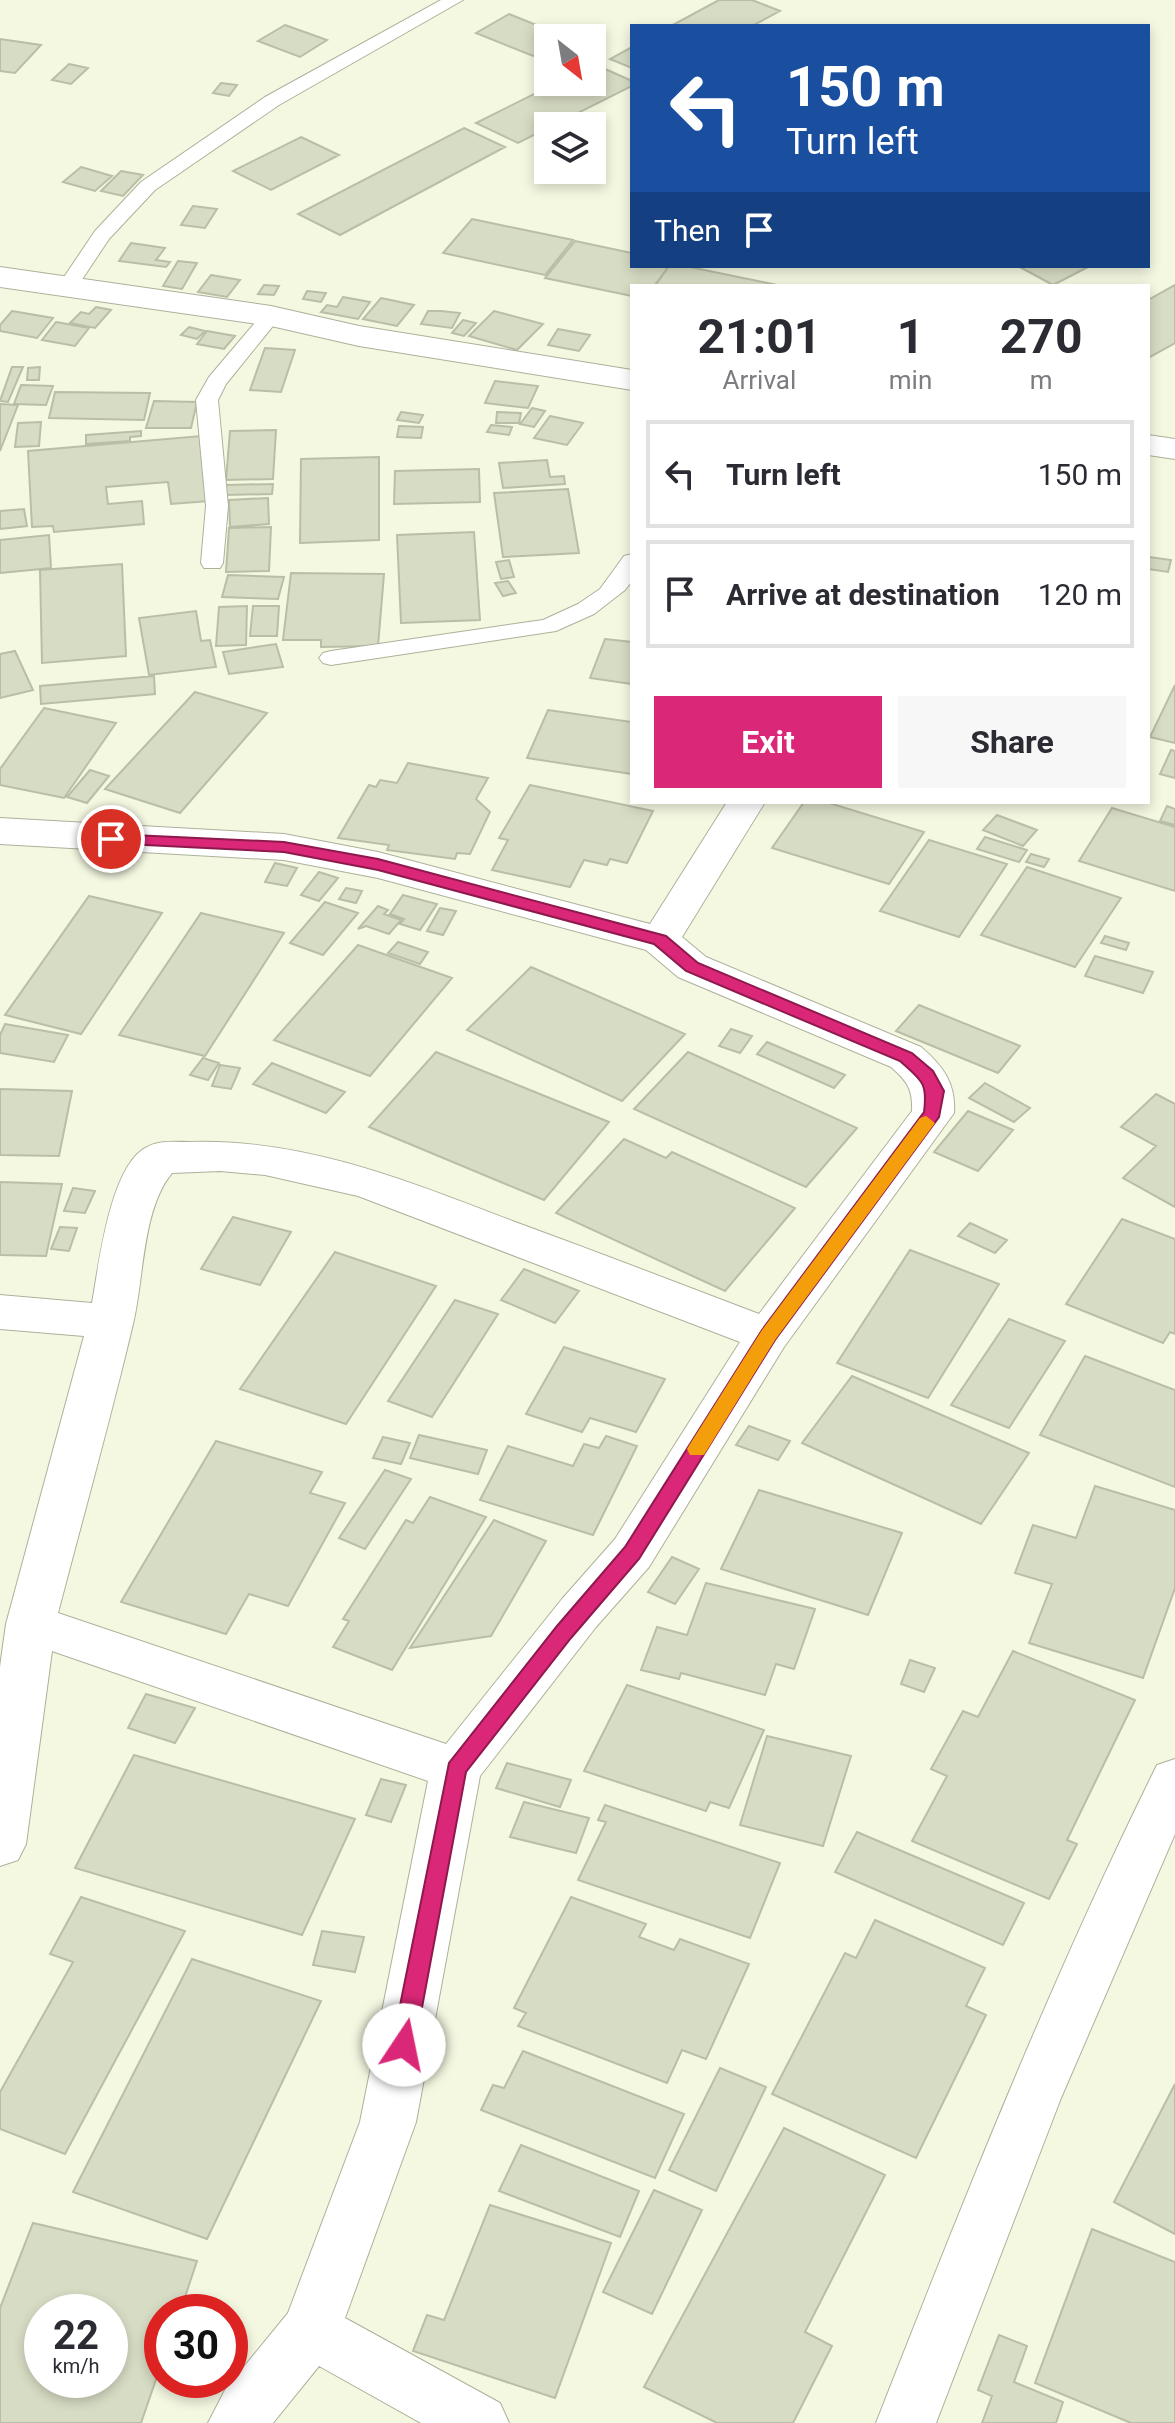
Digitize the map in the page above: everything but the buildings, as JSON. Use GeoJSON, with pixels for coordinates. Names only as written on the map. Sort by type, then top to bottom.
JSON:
{"type":"FeatureCollection","features":[{"type":"Feature","properties":{"kind":"street"},"geometry":{"type":"LineString","coordinates":[[0,308],[7,277],[271,316],[359,336],[630,380]]}},
{"type":"Feature","properties":{"kind":"street"},"geometry":{"type":"LineString","coordinates":[[1150,445],[1175,449]]}},
{"type":"Feature","properties":{"kind":"street"},"geometry":{"type":"LineString","coordinates":[[660,940],[745,804]]}},
{"type":"Feature","properties":{"kind":"street"},"geometry":{"type":"LineString","coordinates":[[0,831],[284,847],[378,865],[660,940],[692,967],[906,1057],[927,1075],[935,1091],[933,1113],[768,1335],[632,1553],[562,1635],[456,1769],[388,2122],[311,2330],[289,2360],[261,2387],[238,2423]]}},
{"type":"Feature","properties":{"kind":"street"},"geometry":{"type":"LineString","coordinates":[[0,1844],[31,1624],[111,1321],[130,1218],[141,1181],[160,1158],[220,1156],[265,1160],[366,1182],[768,1335]]}},
{"type":"Feature","properties":{"kind":"street"},"geometry":{"type":"LineString","coordinates":[[0,1312],[111,1321]]}},
{"type":"Feature","properties":{"kind":"street"},"geometry":{"type":"LineString","coordinates":[[31,1624],[456,1769]]}},
{"type":"Feature","properties":{"kind":"street"},"geometry":{"type":"LineString","coordinates":[[906,2423],[1004,2167],[1122,1887],[1175,1780]]}},
{"type":"Feature","properties":{"kind":"street"},"geometry":{"type":"LineString","coordinates":[[311,2330],[479,2423]]}},
{"type":"Feature","properties":{"kind":"lane"},"geometry":{"type":"LineString","coordinates":[[68,286],[102,235],[148,186],[272,101],[454,0]]}},
{"type":"Feature","properties":{"kind":"lane"},"geometry":{"type":"LineString","coordinates":[[212,563],[217,506],[207,400],[217,382],[271,316]]}},
{"type":"Feature","properties":{"kind":"lane"},"geometry":{"type":"LineString","coordinates":[[331,658],[548,626],[606,598],[630,565]]}},
{"type":"Feature","properties":{"kind":"slow traffic"},"geometry":{"type":"LineString","coordinates":[[697,1449],[768,1335],[926,1123]]}},
{"type":"Feature","properties":{"kind":"route"},"geometry":{"type":"LineString","coordinates":[[111,839],[284,847],[378,865],[660,940],[692,967],[906,1057],[927,1075],[935,1091],[933,1113],[768,1335],[632,1553],[579,1613],[456,1769],[404,2045]]}}]}
